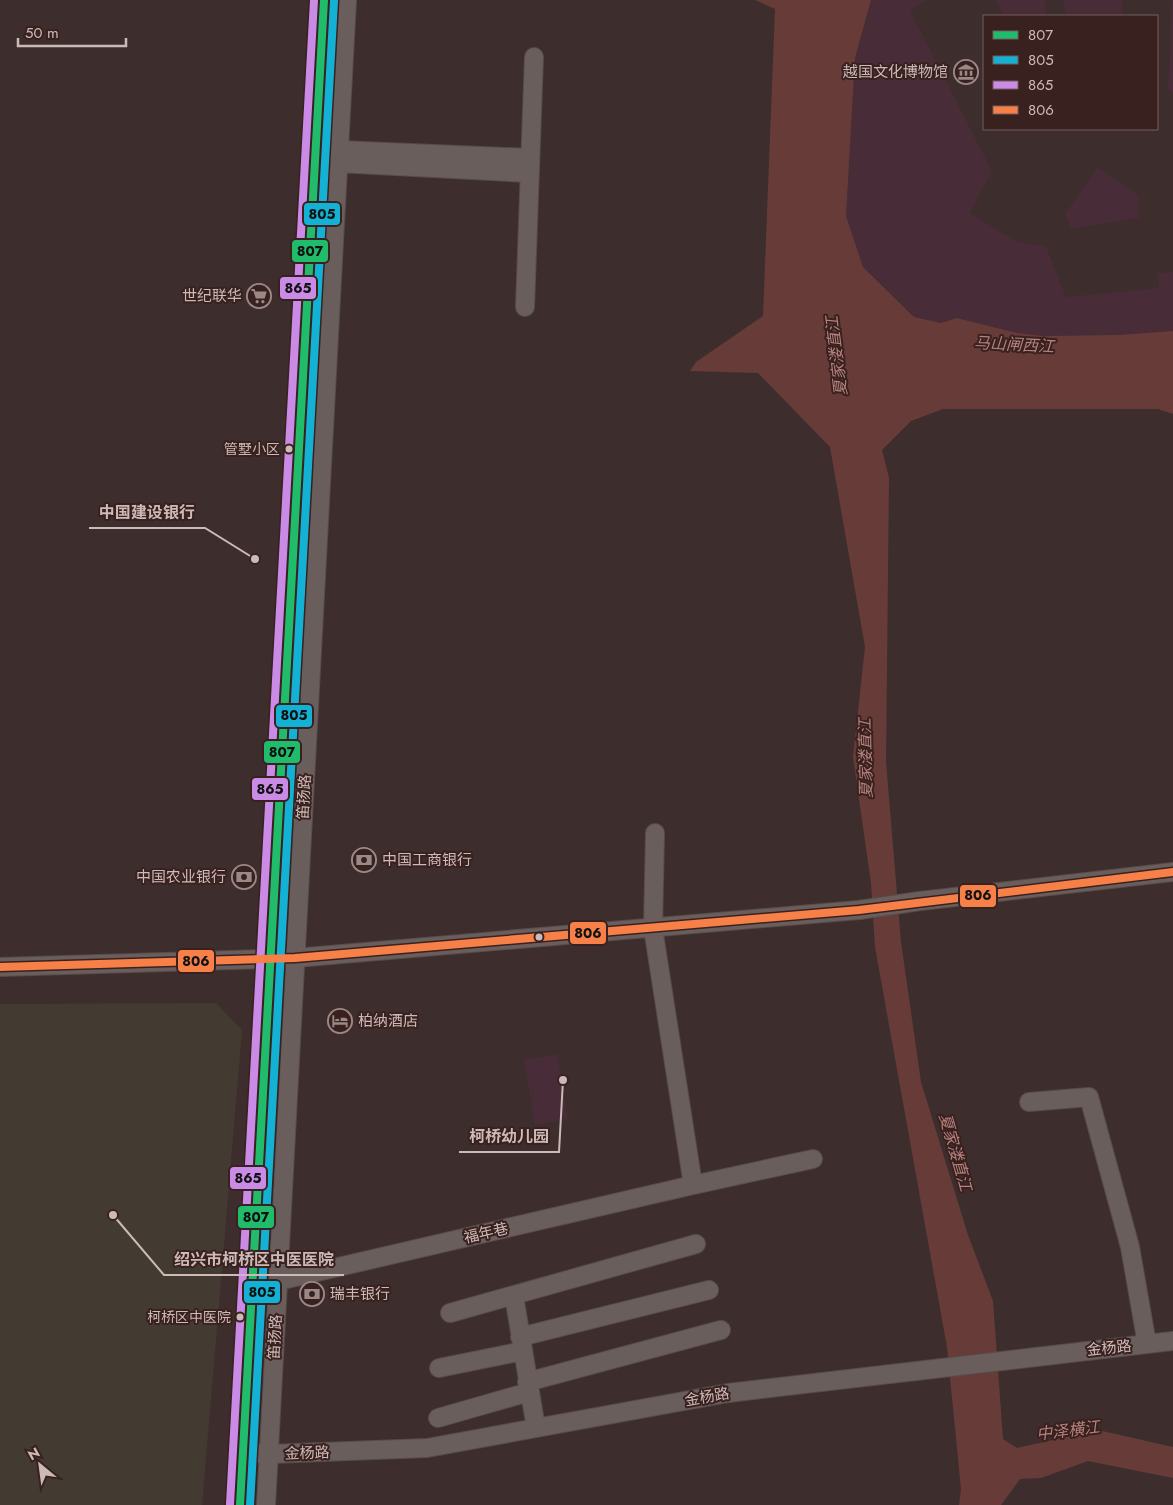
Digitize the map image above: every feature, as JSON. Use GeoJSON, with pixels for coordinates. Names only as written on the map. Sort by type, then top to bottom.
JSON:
{"type":"FeatureCollection","features":[{"type":"Feature","properties":{"kind":"street","name":"笛扬路"},"geometry":{"type":"LineString","coordinates":[[240,1505],[324,7]]}},
{"type":"Feature","properties":{"kind":"street","name":"笛扬路"},"geometry":{"type":"LineString","coordinates":[[266,1505],[346,8]]}},
{"type":"Feature","properties":{"kind":"street"},"geometry":{"type":"LineString","coordinates":[[525,307],[534,57]]}},
{"type":"Feature","properties":{"kind":"street"},"geometry":{"type":"LineString","coordinates":[[338,157],[529,165]]}},
{"type":"Feature","properties":{"kind":"street"},"geometry":{"type":"LineString","coordinates":[[655,833],[653,928],[693,1184]]}},
{"type":"Feature","properties":{"kind":"street"},"geometry":{"type":"LineString","coordinates":[[0,967],[295,958],[859,910],[920,901],[1173,872]]}},
{"type":"Feature","properties":{"kind":"street"},"geometry":{"type":"LineString","coordinates":[[1029,1102],[1089,1097],[1130,1247],[1148,1344]]}},
{"type":"Feature","properties":{"kind":"street","name":"福年巷"},"geometry":{"type":"LineString","coordinates":[[278,1281],[693,1184],[814,1159]]}},
{"type":"Feature","properties":{"kind":"street"},"geometry":{"type":"LineString","coordinates":[[450,1313],[696,1244]]}},
{"type":"Feature","properties":{"kind":"street"},"geometry":{"type":"LineString","coordinates":[[439,1368],[709,1290]]}},
{"type":"Feature","properties":{"kind":"street"},"geometry":{"type":"LineString","coordinates":[[514,1296],[536,1428]]}},
{"type":"Feature","properties":{"kind":"street"},"geometry":{"type":"LineString","coordinates":[[438,1418],[528,1387],[721,1330]]}},
{"type":"Feature","properties":{"kind":"street","name":"金杨路"},"geometry":{"type":"LineString","coordinates":[[243,1453],[270,1454],[426,1448],[728,1393],[1173,1341]]}},
{"type":"Feature","properties":{"kind":"shaded area"},"geometry":{"type":"Polygon","coordinates":[[[871,0],[927,0],[910,10],[992,171],[970,213],[1017,242],[1046,246],[1066,297],[1159,288],[1157,273],[1173,272],[1173,331],[1118,335],[1043,336],[1017,333],[957,318],[941,323],[915,317],[863,267],[846,216],[855,58],[871,0]]]}},
{"type":"Feature","properties":{"kind":"shaded area"},"geometry":{"type":"Polygon","coordinates":[[[996,0],[1045,0],[1047,15],[1003,15],[996,0]]]}},
{"type":"Feature","properties":{"kind":"shaded area"},"geometry":{"type":"Polygon","coordinates":[[[1063,0],[1122,0],[1122,15],[1066,15],[1063,0]]]}},
{"type":"Feature","properties":{"kind":"shaded area"},"geometry":{"type":"Polygon","coordinates":[[[1173,0],[1173,93],[1168,88],[1173,0]]]}},
{"type":"Feature","properties":{"kind":"shaded area"},"geometry":{"type":"Polygon","coordinates":[[[1098,167],[1138,195],[1139,218],[1071,229],[1065,214],[1098,167]]]}},
{"type":"Feature","properties":{"kind":"shaded area"},"geometry":{"type":"Polygon","coordinates":[[[216,1003],[242,1030],[202,1505],[0,1505],[0,1004],[216,1003]]]}},
{"type":"Feature","properties":{"kind":"shaded area"},"geometry":{"type":"Polygon","coordinates":[[[557,1054],[568,1119],[535,1125],[524,1060],[557,1054]]]}},
{"type":"Feature","properties":{"kind":"water"},"geometry":{"type":"Polygon","coordinates":[[[755,0],[871,0],[855,58],[846,216],[863,267],[914,317],[941,323],[957,318],[1017,333],[1043,336],[1118,335],[1173,331],[1173,414],[1158,409],[943,409],[911,421],[882,450],[889,478],[886,762],[901,942],[921,1082],[968,1235],[993,1301],[1003,1439],[1017,1448],[1098,1430],[1173,1447],[1173,1478],[1088,1461],[1041,1478],[1020,1479],[1001,1505],[959,1505],[961,1489],[947,1347],[875,947],[871,883],[853,757],[865,647],[830,447],[758,373],[690,371],[696,362],[763,316],[775,9],[755,0]]]}},
{"type":"Feature","properties":{"kind":"transit line","name":"865"},"geometry":{"type":"LineString","coordinates":[[230,1504],[314,0]]}},
{"type":"Feature","properties":{"kind":"transit line","name":"807"},"geometry":{"type":"LineString","coordinates":[[240,1505],[324,0]]}},
{"type":"Feature","properties":{"kind":"transit line","name":"805"},"geometry":{"type":"LineString","coordinates":[[250,1505],[334,1]]}},
{"type":"Feature","properties":{"kind":"transit line","name":"806"},"geometry":{"type":"LineString","coordinates":[[0,967],[295,958],[859,910],[1173,872]]}},
{"type":"Feature","properties":{"kind":"place","name":"越国文化博物馆"},"geometry":{"type":"Point","coordinates":[966,72]}},
{"type":"Feature","properties":{"kind":"place","name":"世纪联华"},"geometry":{"type":"Point","coordinates":[259,296]}},
{"type":"Feature","properties":{"kind":"place","name":"管墅小区"},"geometry":{"type":"Point","coordinates":[289,449]}},
{"type":"Feature","properties":{"kind":"place","name":"中国建设银行"},"geometry":{"type":"Point","coordinates":[255,559]}},
{"type":"Feature","properties":{"kind":"place","name":"中国工商银行"},"geometry":{"type":"Point","coordinates":[364,860]}},
{"type":"Feature","properties":{"kind":"place","name":"中国农业银行"},"geometry":{"type":"Point","coordinates":[244,877]}},
{"type":"Feature","properties":{"kind":"place","name":"柏纳酒店"},"geometry":{"type":"Point","coordinates":[340,1021]}},
{"type":"Feature","properties":{"kind":"place","name":"柯桥幼儿园"},"geometry":{"type":"Point","coordinates":[563,1080]}},
{"type":"Feature","properties":{"kind":"place","name":"绍兴市柯桥区中医医院"},"geometry":{"type":"Point","coordinates":[113,1215]}},
{"type":"Feature","properties":{"kind":"place","name":"瑞丰银行"},"geometry":{"type":"Point","coordinates":[312,1294]}},
{"type":"Feature","properties":{"kind":"place","name":"柯桥区中医院"},"geometry":{"type":"Point","coordinates":[240,1317]}},
{"type":"Feature","properties":{"kind":"water label","name":"马山闸西江"},"geometry":{"type":"Point","coordinates":[1014,344]}},
{"type":"Feature","properties":{"kind":"water label","name":"夏家溇直江"},"geometry":{"type":"Point","coordinates":[836,356]}},
{"type":"Feature","properties":{"kind":"water label","name":"夏家溇直江"},"geometry":{"type":"Point","coordinates":[865,758]}},
{"type":"Feature","properties":{"kind":"water label","name":"夏家溇直江"},"geometry":{"type":"Point","coordinates":[956,1152]}},
{"type":"Feature","properties":{"kind":"water label","name":"中泽横江"},"geometry":{"type":"Point","coordinates":[1068,1430]}}]}
